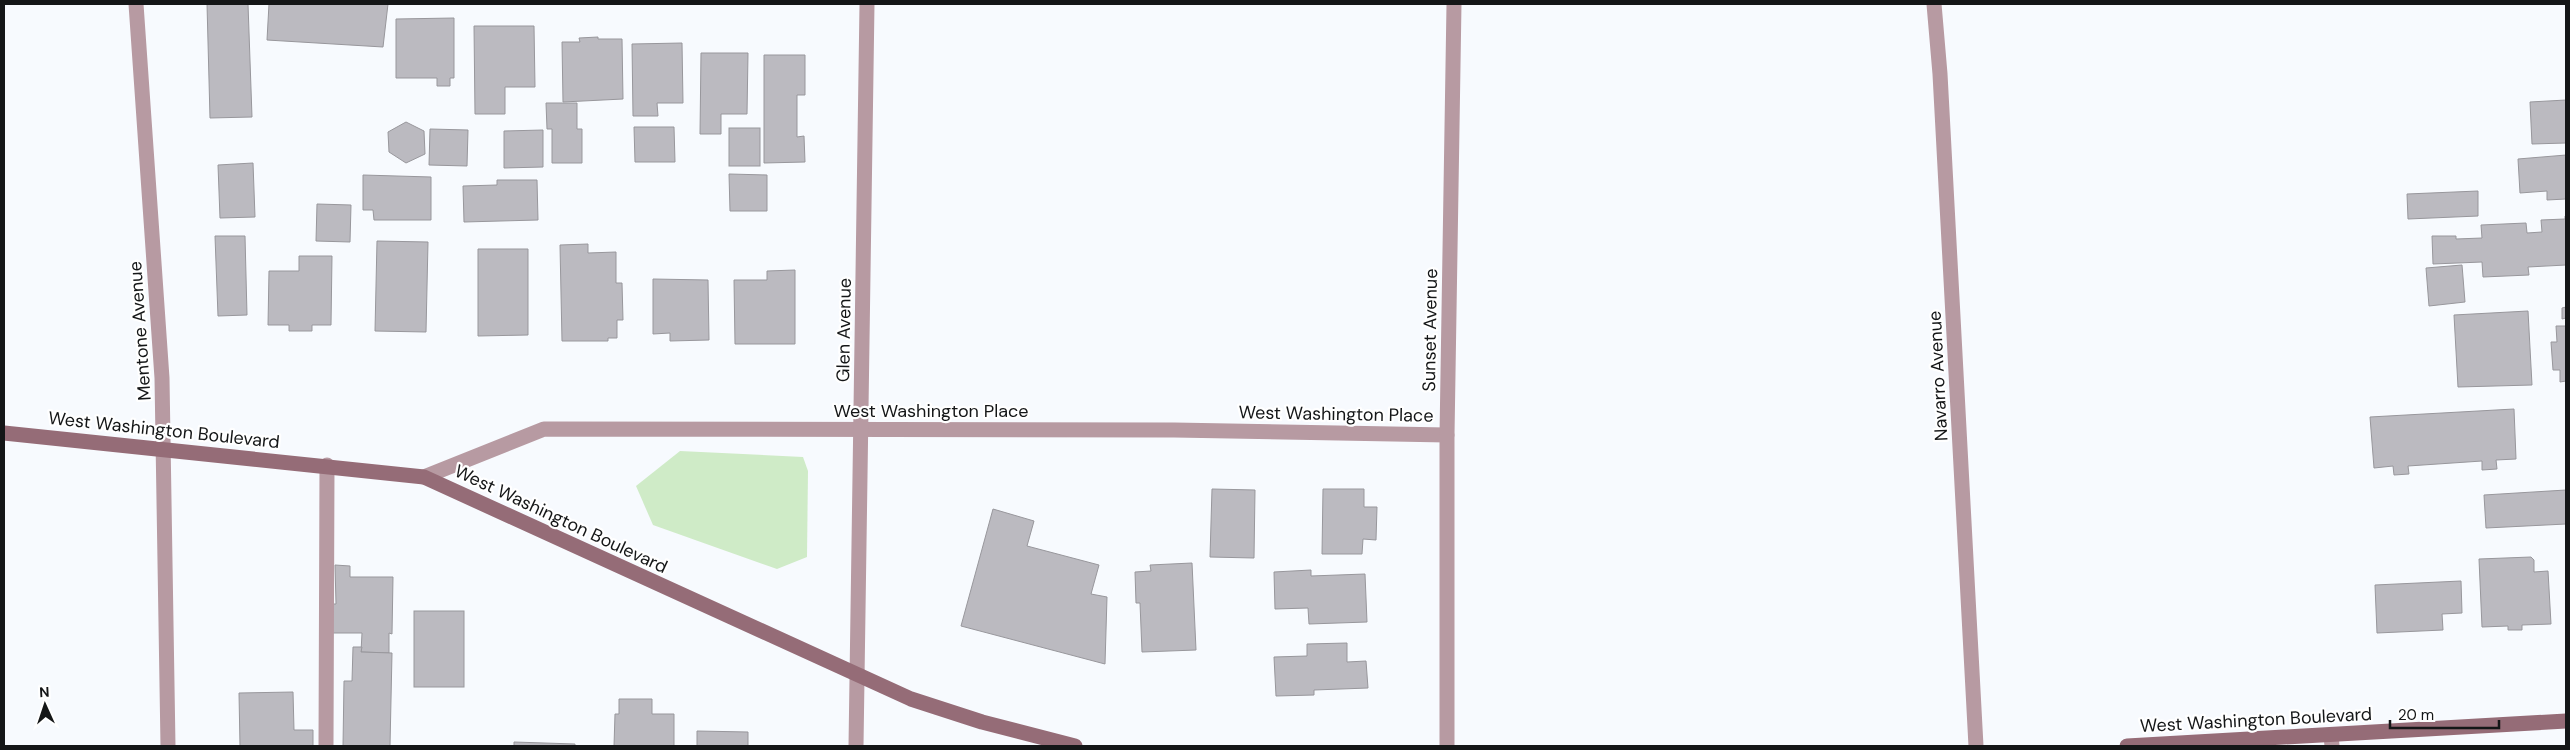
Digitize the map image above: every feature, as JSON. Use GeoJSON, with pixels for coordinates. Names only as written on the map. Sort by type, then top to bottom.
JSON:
{"type":"FeatureCollection","features":[{"type":"Feature","properties":{"kind":"main road","name":"West Washington Boulevard"},"geometry":{"type":"LineString","coordinates":[[4,433],[327,465],[424,477],[911,699],[982,722],[1075,746]]}},
{"type":"Feature","properties":{"kind":"main road","name":"West Washington Boulevard"},"geometry":{"type":"LineString","coordinates":[[2127,746],[2331,741],[2566,721]]}},
{"type":"Feature","properties":{"kind":"street","name":"Mentone Avenue"},"geometry":{"type":"LineString","coordinates":[[136,4],[162,378],[165,449],[168,746]]}},
{"type":"Feature","properties":{"kind":"street","name":"Glen Avenue"},"geometry":{"type":"LineString","coordinates":[[856,746],[856,675],[860,598],[868,4]]}},
{"type":"Feature","properties":{"kind":"street","name":"Sunset Avenue"},"geometry":{"type":"LineString","coordinates":[[1447,746],[1447,435],[1454,4]]}},
{"type":"Feature","properties":{"kind":"street","name":"Navarro Avenue"},"geometry":{"type":"LineString","coordinates":[[1934,4],[1940,74],[1976,746]]}},
{"type":"Feature","properties":{"kind":"street","name":"West Washington Place"},"geometry":{"type":"LineString","coordinates":[[424,477],[544,429],[1174,430],[1447,435]]}},
{"type":"Feature","properties":{"kind":"street"},"geometry":{"type":"LineString","coordinates":[[326,746],[327,465]]}},
{"type":"Feature","properties":{"kind":"green space"},"geometry":{"type":"Polygon","coordinates":[[[680,451],[803,457],[808,471],[807,557],[777,569],[653,525],[636,486],[680,451]]]}},
{"type":"Feature","properties":{"kind":"building"},"geometry":{"type":"Polygon","coordinates":[[[207,4],[248,4],[252,117],[210,118],[207,4]]]}},
{"type":"Feature","properties":{"kind":"building"},"geometry":{"type":"Polygon","coordinates":[[[269,4],[388,4],[383,47],[267,40],[269,4]]]}},
{"type":"Feature","properties":{"kind":"building"},"geometry":{"type":"Polygon","coordinates":[[[454,18],[454,78],[450,78],[450,86],[437,86],[437,78],[396,78],[396,19],[454,18]]]}},
{"type":"Feature","properties":{"kind":"building"},"geometry":{"type":"Polygon","coordinates":[[[474,26],[534,26],[535,87],[505,87],[505,114],[475,114],[474,26]]]}},
{"type":"Feature","properties":{"kind":"building"},"geometry":{"type":"Polygon","coordinates":[[[598,37],[598,39],[622,39],[623,99],[563,102],[562,42],[580,42],[579,38],[598,37]]]}},
{"type":"Feature","properties":{"kind":"building"},"geometry":{"type":"Polygon","coordinates":[[[682,43],[683,103],[657,103],[658,116],[633,116],[632,44],[682,43]]]}},
{"type":"Feature","properties":{"kind":"building"},"geometry":{"type":"Polygon","coordinates":[[[701,53],[748,53],[747,114],[721,114],[721,134],[700,134],[701,53]]]}},
{"type":"Feature","properties":{"kind":"building"},"geometry":{"type":"Polygon","coordinates":[[[764,55],[805,55],[805,95],[797,95],[797,137],[804,136],[805,162],[764,163],[764,55]]]}},
{"type":"Feature","properties":{"kind":"building"},"geometry":{"type":"Polygon","coordinates":[[[2566,100],[2566,143],[2532,144],[2530,102],[2566,100]]]}},
{"type":"Feature","properties":{"kind":"building"},"geometry":{"type":"Polygon","coordinates":[[[546,103],[577,103],[577,129],[582,129],[582,163],[552,163],[552,129],[547,129],[546,103]]]}},
{"type":"Feature","properties":{"kind":"building"},"geometry":{"type":"Polygon","coordinates":[[[406,122],[424,131],[425,154],[406,163],[389,152],[388,132],[406,122]]]}},
{"type":"Feature","properties":{"kind":"building"},"geometry":{"type":"Polygon","coordinates":[[[634,127],[674,127],[675,162],[635,162],[634,127]]]}},
{"type":"Feature","properties":{"kind":"building"},"geometry":{"type":"Polygon","coordinates":[[[729,128],[760,128],[760,166],[729,166],[729,128]]]}},
{"type":"Feature","properties":{"kind":"building"},"geometry":{"type":"Polygon","coordinates":[[[430,129],[468,130],[467,166],[429,165],[430,129]]]}},
{"type":"Feature","properties":{"kind":"building"},"geometry":{"type":"Polygon","coordinates":[[[543,130],[543,167],[504,168],[504,131],[543,130]]]}},
{"type":"Feature","properties":{"kind":"building"},"geometry":{"type":"Polygon","coordinates":[[[2566,155],[2566,199],[2547,200],[2547,191],[2520,193],[2518,159],[2566,155]]]}},
{"type":"Feature","properties":{"kind":"building"},"geometry":{"type":"Polygon","coordinates":[[[253,163],[255,217],[220,218],[218,165],[253,163]]]}},
{"type":"Feature","properties":{"kind":"building"},"geometry":{"type":"Polygon","coordinates":[[[729,174],[767,175],[767,211],[730,211],[729,174]]]}},
{"type":"Feature","properties":{"kind":"building"},"geometry":{"type":"Polygon","coordinates":[[[363,175],[431,177],[431,220],[374,220],[373,210],[363,210],[363,175]]]}},
{"type":"Feature","properties":{"kind":"building"},"geometry":{"type":"Polygon","coordinates":[[[497,180],[537,180],[538,220],[464,222],[463,186],[497,185],[497,180]]]}},
{"type":"Feature","properties":{"kind":"building"},"geometry":{"type":"Polygon","coordinates":[[[2478,191],[2478,216],[2408,219],[2407,194],[2478,191]]]}},
{"type":"Feature","properties":{"kind":"building"},"geometry":{"type":"Polygon","coordinates":[[[317,204],[351,205],[350,242],[316,241],[317,204]]]}},
{"type":"Feature","properties":{"kind":"building"},"geometry":{"type":"Polygon","coordinates":[[[2565,216],[2566,265],[2528,267],[2529,275],[2483,277],[2482,262],[2433,264],[2432,236],[2456,236],[2456,239],[2482,238],[2481,225],[2526,223],[2527,233],[2542,232],[2541,220],[2565,219],[2565,216]]]}},
{"type":"Feature","properties":{"kind":"building"},"geometry":{"type":"Polygon","coordinates":[[[215,236],[245,236],[247,315],[218,316],[215,236]]]}},
{"type":"Feature","properties":{"kind":"building"},"geometry":{"type":"Polygon","coordinates":[[[377,241],[428,242],[426,332],[375,331],[377,241]]]}},
{"type":"Feature","properties":{"kind":"building"},"geometry":{"type":"Polygon","coordinates":[[[588,244],[588,253],[616,252],[616,283],[622,283],[623,320],[617,320],[617,338],[608,338],[608,341],[562,341],[560,245],[588,244]]]}},
{"type":"Feature","properties":{"kind":"building"},"geometry":{"type":"Polygon","coordinates":[[[478,249],[528,249],[528,335],[478,336],[478,249]]]}},
{"type":"Feature","properties":{"kind":"building"},"geometry":{"type":"Polygon","coordinates":[[[299,256],[332,256],[331,325],[312,325],[312,331],[289,331],[289,325],[268,325],[269,271],[299,271],[299,256]]]}},
{"type":"Feature","properties":{"kind":"building"},"geometry":{"type":"Polygon","coordinates":[[[2462,265],[2465,302],[2429,306],[2426,268],[2462,265]]]}},
{"type":"Feature","properties":{"kind":"building"},"geometry":{"type":"Polygon","coordinates":[[[795,270],[795,344],[735,344],[734,280],[767,280],[767,271],[795,270]]]}},
{"type":"Feature","properties":{"kind":"building"},"geometry":{"type":"Polygon","coordinates":[[[653,279],[708,280],[709,340],[670,341],[670,333],[653,334],[653,279]]]}},
{"type":"Feature","properties":{"kind":"building"},"geometry":{"type":"Polygon","coordinates":[[[2566,307],[2566,318],[2562,319],[2562,308],[2566,307]]]}},
{"type":"Feature","properties":{"kind":"building"},"geometry":{"type":"Polygon","coordinates":[[[2528,311],[2532,385],[2458,387],[2454,315],[2528,311]]]}},
{"type":"Feature","properties":{"kind":"building"},"geometry":{"type":"Polygon","coordinates":[[[2556,326],[2566,326],[2566,381],[2560,382],[2560,370],[2553,370],[2551,342],[2557,342],[2556,326]]]}},
{"type":"Feature","properties":{"kind":"building"},"geometry":{"type":"Polygon","coordinates":[[[2514,409],[2516,459],[2496,460],[2497,469],[2482,470],[2482,461],[2408,466],[2409,474],[2394,475],[2393,466],[2374,468],[2370,417],[2514,409]]]}},
{"type":"Feature","properties":{"kind":"building"},"geometry":{"type":"Polygon","coordinates":[[[1212,489],[1255,490],[1254,558],[1210,557],[1212,489]]]}},
{"type":"Feature","properties":{"kind":"building"},"geometry":{"type":"Polygon","coordinates":[[[1323,489],[1364,489],[1364,507],[1377,507],[1376,540],[1363,539],[1362,554],[1322,554],[1323,489]]]}},
{"type":"Feature","properties":{"kind":"building"},"geometry":{"type":"Polygon","coordinates":[[[2566,490],[2566,524],[2486,528],[2484,495],[2566,490]]]}},
{"type":"Feature","properties":{"kind":"building"},"geometry":{"type":"Polygon","coordinates":[[[993,509],[1034,521],[1027,546],[1099,565],[1091,594],[1107,597],[1105,664],[961,626],[993,509]]]}},
{"type":"Feature","properties":{"kind":"building"},"geometry":{"type":"Polygon","coordinates":[[[2531,557],[2534,560],[2534,572],[2548,571],[2551,624],[2522,625],[2522,630],[2508,630],[2508,626],[2482,627],[2479,559],[2531,557]]]}},
{"type":"Feature","properties":{"kind":"building"},"geometry":{"type":"Polygon","coordinates":[[[1192,563],[1196,650],[1142,652],[1140,603],[1136,603],[1135,572],[1151,571],[1150,565],[1192,563]]]}},
{"type":"Feature","properties":{"kind":"building"},"geometry":{"type":"Polygon","coordinates":[[[335,565],[350,566],[350,577],[393,577],[392,634],[389,633],[389,653],[361,652],[362,633],[331,633],[331,604],[336,604],[335,565]]]}},
{"type":"Feature","properties":{"kind":"building"},"geometry":{"type":"Polygon","coordinates":[[[1311,570],[1311,576],[1365,574],[1367,622],[1309,624],[1308,608],[1275,609],[1274,572],[1311,570]]]}},
{"type":"Feature","properties":{"kind":"building"},"geometry":{"type":"Polygon","coordinates":[[[2461,581],[2462,613],[2442,614],[2443,630],[2377,633],[2375,585],[2461,581]]]}},
{"type":"Feature","properties":{"kind":"building"},"geometry":{"type":"Polygon","coordinates":[[[414,611],[464,611],[464,687],[414,687],[414,611]]]}},
{"type":"Feature","properties":{"kind":"building"},"geometry":{"type":"Polygon","coordinates":[[[1347,643],[1347,662],[1366,661],[1368,688],[1314,690],[1314,695],[1276,696],[1274,657],[1307,656],[1307,644],[1347,643]]]}},
{"type":"Feature","properties":{"kind":"building"},"geometry":{"type":"Polygon","coordinates":[[[353,647],[362,647],[361,652],[392,653],[390,746],[343,746],[344,681],[352,681],[353,647]]]}},
{"type":"Feature","properties":{"kind":"building"},"geometry":{"type":"Polygon","coordinates":[[[293,692],[294,730],[313,730],[313,746],[240,746],[239,693],[293,692]]]}},
{"type":"Feature","properties":{"kind":"building"},"geometry":{"type":"Polygon","coordinates":[[[619,699],[652,699],[652,714],[674,714],[674,746],[614,746],[615,714],[619,714],[619,699]]]}},
{"type":"Feature","properties":{"kind":"building"},"geometry":{"type":"Polygon","coordinates":[[[697,731],[748,732],[748,746],[697,746],[697,731]]]}},
{"type":"Feature","properties":{"kind":"building"},"geometry":{"type":"Polygon","coordinates":[[[514,742],[575,744],[575,746],[514,746],[514,742]]]}}]}
